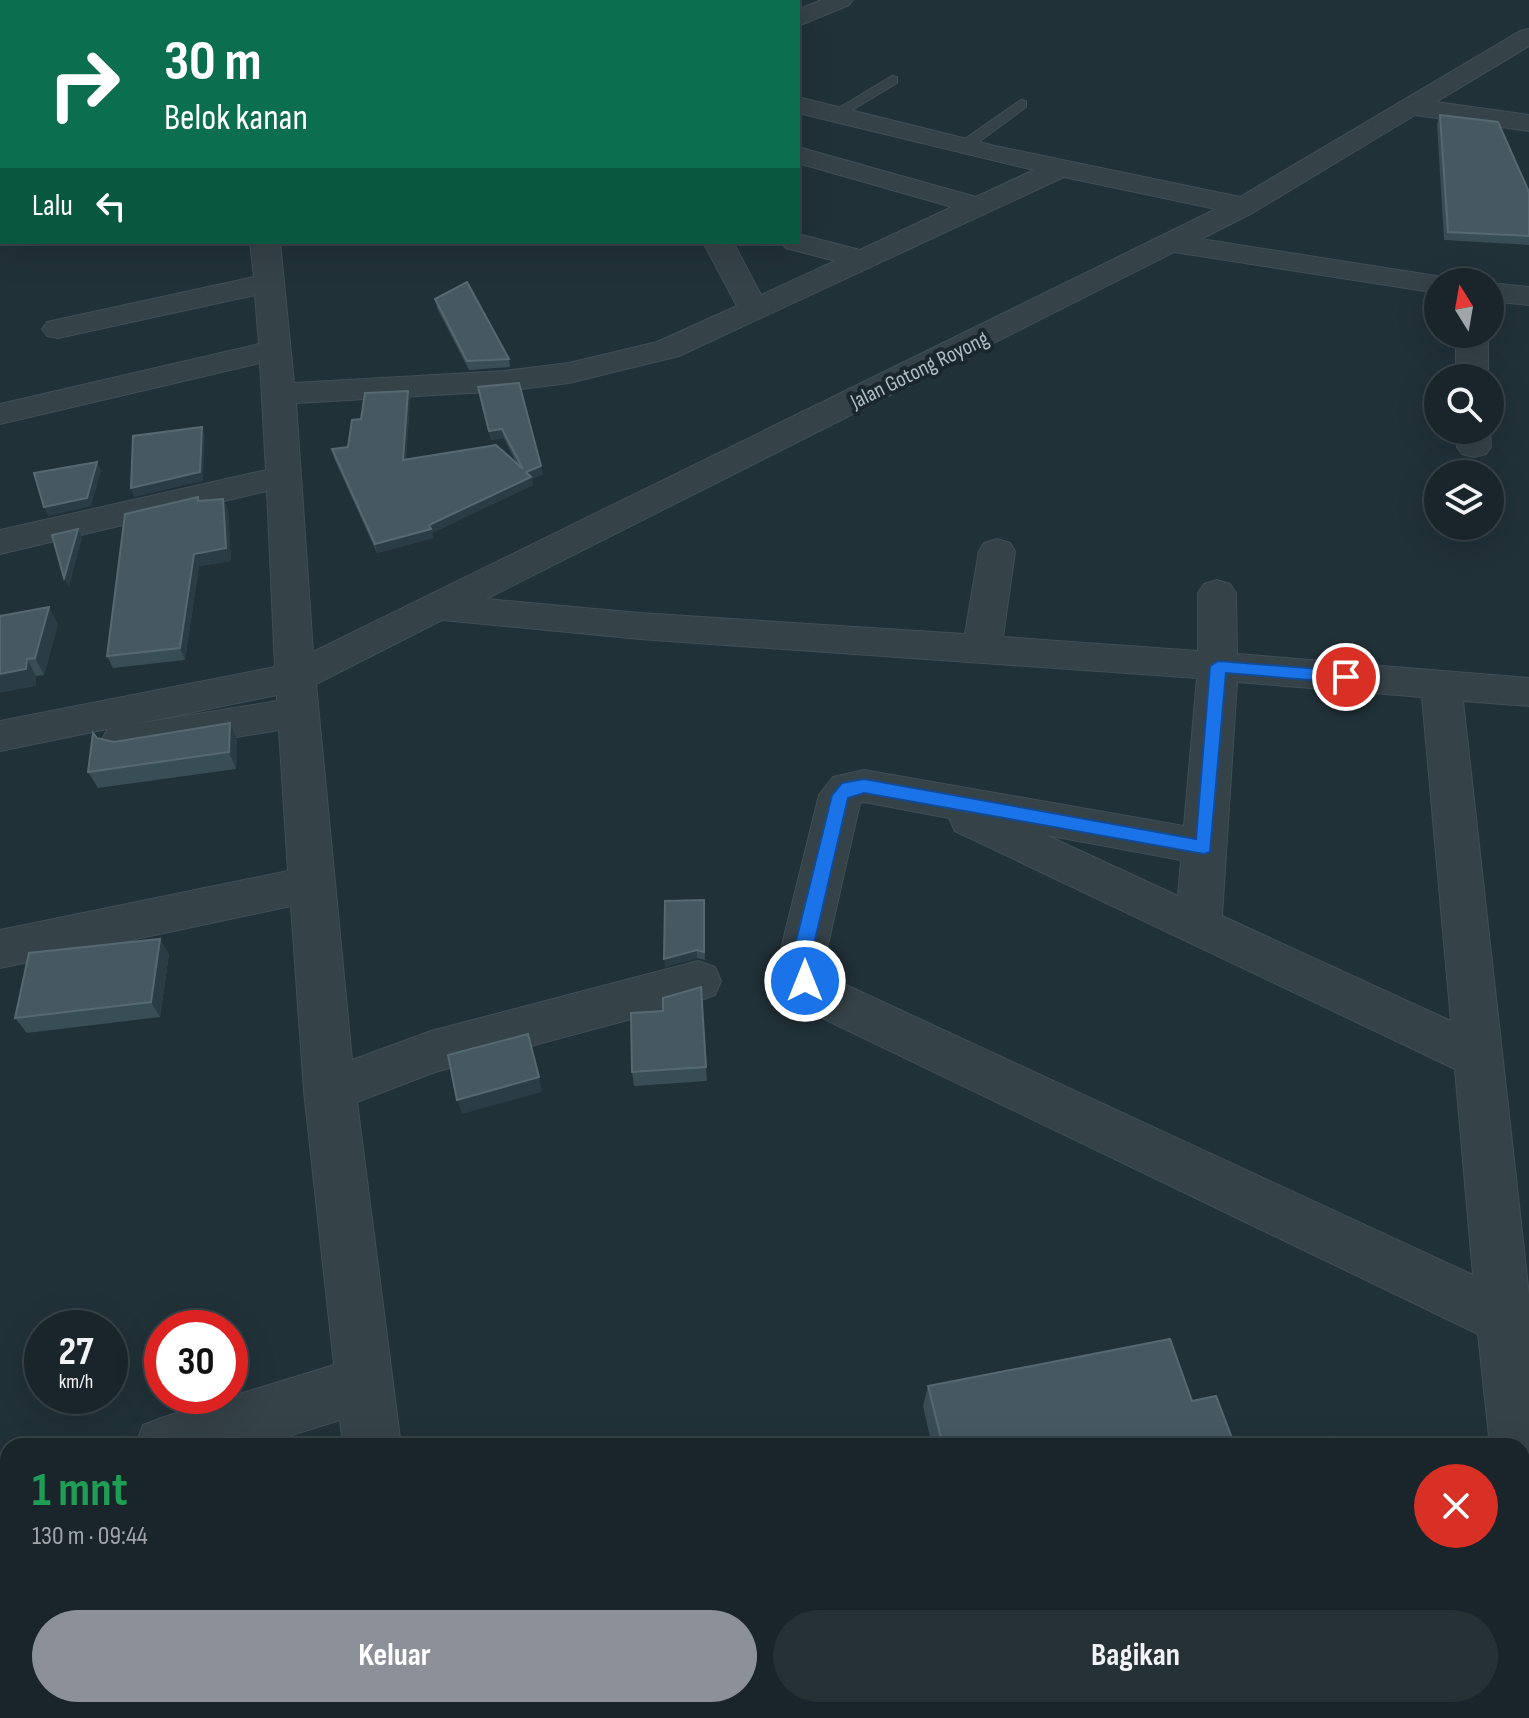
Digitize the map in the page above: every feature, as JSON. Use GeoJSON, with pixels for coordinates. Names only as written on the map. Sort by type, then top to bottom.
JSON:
{"type":"FeatureCollection","features":[{"type":"Feature","properties":{"kind":"street"},"geometry":{"type":"LineString","coordinates":[[800,18],[841,0]]}},
{"type":"Feature","properties":{"kind":"street","name":"Jalan Gotong Royong"},"geometry":{"type":"LineString","coordinates":[[297,695],[438,607],[1244,206],[1529,36]]}},
{"type":"Feature","properties":{"kind":"street"},"geometry":{"type":"LineString","coordinates":[[800,106],[1061,168],[1244,206]]}},
{"type":"Feature","properties":{"kind":"street"},"geometry":{"type":"LineString","coordinates":[[1413,107],[1529,123]]}},
{"type":"Feature","properties":{"kind":"street"},"geometry":{"type":"LineString","coordinates":[[800,156],[978,206]]}},
{"type":"Feature","properties":{"kind":"street"},"geometry":{"type":"LineString","coordinates":[[279,394],[505,381],[569,373],[668,349],[1061,168]]}},
{"type":"Feature","properties":{"kind":"street"},"geometry":{"type":"LineString","coordinates":[[800,243],[862,259]]}},
{"type":"Feature","properties":{"kind":"street"},"geometry":{"type":"LineString","coordinates":[[1170,243],[1424,282]]}},
{"type":"Feature","properties":{"kind":"street"},"geometry":{"type":"LineString","coordinates":[[719,244],[754,309]]}},
{"type":"Feature","properties":{"kind":"street"},"geometry":{"type":"LineString","coordinates":[[58,329],[268,262],[297,695],[329,1091],[371,1438]]}},
{"type":"Feature","properties":{"kind":"street"},"geometry":{"type":"LineString","coordinates":[[1504,293],[1529,296]]}},
{"type":"Feature","properties":{"kind":"street"},"geometry":{"type":"LineString","coordinates":[[0,414],[275,350]]}},
{"type":"Feature","properties":{"kind":"street"},"geometry":{"type":"LineString","coordinates":[[0,542],[282,477]]}},
{"type":"Feature","properties":{"kind":"street"},"geometry":{"type":"LineString","coordinates":[[982,649],[997,551]]}},
{"type":"Feature","properties":{"kind":"street"},"geometry":{"type":"LineString","coordinates":[[1199,927],[1218,666],[1217,593]]}},
{"type":"Feature","properties":{"kind":"street"},"geometry":{"type":"LineString","coordinates":[[438,607],[640,626],[1218,666],[1529,692]]}},
{"type":"Feature","properties":{"kind":"street"},"geometry":{"type":"LineString","coordinates":[[1441,684],[1518,1438]]}},
{"type":"Feature","properties":{"kind":"street"},"geometry":{"type":"LineString","coordinates":[[0,736],[297,695]]}},
{"type":"Feature","properties":{"kind":"street"},"geometry":{"type":"LineString","coordinates":[[50,753],[297,695]]}},
{"type":"Feature","properties":{"kind":"street"},"geometry":{"type":"LineString","coordinates":[[1204,847],[864,786],[848,788],[840,795],[803,953],[805,981],[814,992],[1504,1318]]}},
{"type":"Feature","properties":{"kind":"street"},"geometry":{"type":"LineString","coordinates":[[917,795],[1479,1057]]}},
{"type":"Feature","properties":{"kind":"street"},"geometry":{"type":"LineString","coordinates":[[0,949],[311,884]]}},
{"type":"Feature","properties":{"kind":"street"},"geometry":{"type":"LineString","coordinates":[[329,1091],[431,1052],[698,981]]}},
{"type":"Feature","properties":{"kind":"street"},"geometry":{"type":"LineString","coordinates":[[190,1438],[365,1384]]}},
{"type":"Feature","properties":{"kind":"lane"},"geometry":{"type":"LineString","coordinates":[[834,115],[892,80]]}},
{"type":"Feature","properties":{"kind":"lane"},"geometry":{"type":"LineString","coordinates":[[964,146],[1021,104]]}},
{"type":"Feature","properties":{"kind":"building"},"geometry":{"type":"Polygon","coordinates":[[[1440,115],[1498,122],[1529,192],[1529,236],[1448,232],[1440,115]]]}},
{"type":"Feature","properties":{"kind":"building"},"geometry":{"type":"Polygon","coordinates":[[[467,282],[509,359],[467,361],[435,299],[467,282]]]}},
{"type":"Feature","properties":{"kind":"building"},"geometry":{"type":"Polygon","coordinates":[[[519,383],[541,466],[526,472],[531,477],[429,525],[431,529],[375,544],[332,449],[348,447],[352,420],[361,419],[365,393],[408,391],[403,460],[496,445],[523,469],[502,429],[489,431],[478,387],[519,383]]]}},
{"type":"Feature","properties":{"kind":"building"},"geometry":{"type":"Polygon","coordinates":[[[202,427],[200,472],[131,488],[133,436],[202,427]]]}},
{"type":"Feature","properties":{"kind":"building"},"geometry":{"type":"Polygon","coordinates":[[[97,462],[87,498],[44,507],[34,473],[97,462]]]}},
{"type":"Feature","properties":{"kind":"building"},"geometry":{"type":"Polygon","coordinates":[[[198,497],[198,501],[223,499],[226,548],[194,554],[180,648],[107,656],[125,514],[198,497]]]}},
{"type":"Feature","properties":{"kind":"building"},"geometry":{"type":"Polygon","coordinates":[[[78,529],[64,578],[52,535],[78,529]]]}},
{"type":"Feature","properties":{"kind":"building"},"geometry":{"type":"Polygon","coordinates":[[[49,607],[35,658],[27,659],[26,669],[0,674],[0,616],[49,607]]]}},
{"type":"Feature","properties":{"kind":"building"},"geometry":{"type":"Polygon","coordinates":[[[230,723],[229,752],[88,772],[93,733],[97,738],[114,742],[230,723]]]}},
{"type":"Feature","properties":{"kind":"building"},"geometry":{"type":"Polygon","coordinates":[[[704,900],[704,952],[697,950],[664,959],[665,901],[704,900]]]}},
{"type":"Feature","properties":{"kind":"building"},"geometry":{"type":"Polygon","coordinates":[[[160,939],[151,1002],[15,1018],[29,953],[160,939]]]}},
{"type":"Feature","properties":{"kind":"building"},"geometry":{"type":"Polygon","coordinates":[[[701,987],[706,1067],[632,1072],[631,1013],[663,1011],[663,998],[701,987]]]}},
{"type":"Feature","properties":{"kind":"building"},"geometry":{"type":"Polygon","coordinates":[[[528,1034],[539,1077],[457,1100],[448,1055],[528,1034]]]}},
{"type":"Feature","properties":{"kind":"building"},"geometry":{"type":"Polygon","coordinates":[[[1170,1339],[1192,1401],[1216,1396],[1232,1438],[941,1438],[928,1386],[1170,1339]]]}},
{"type":"Feature","properties":{"kind":"route"},"geometry":{"type":"LineString","coordinates":[[805,981],[803,953],[840,795],[848,788],[864,786],[1204,847],[1218,666],[1346,677]]}}]}
